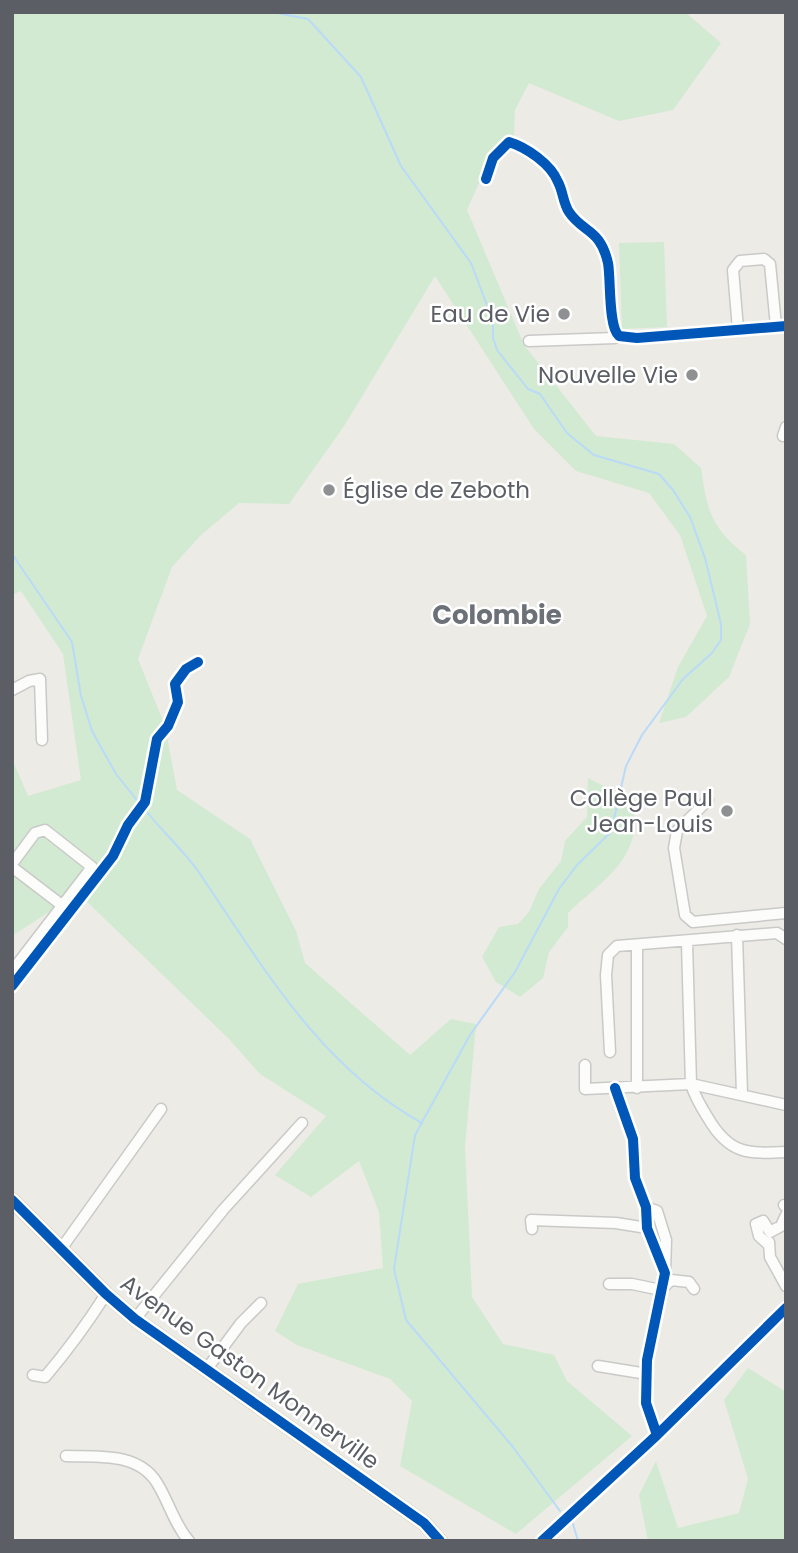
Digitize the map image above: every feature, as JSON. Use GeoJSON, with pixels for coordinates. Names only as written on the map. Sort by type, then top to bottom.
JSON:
{"type":"FeatureCollection","features":[{"type":"Feature","properties":{"kind":"main road","name":"Avenue Gaston Monnerville"},"geometry":{"type":"LineString","coordinates":[[12,1199],[106,1294],[135,1319],[424,1523],[440,1541]]}},
{"type":"Feature","properties":{"kind":"street"},"geometry":{"type":"LineString","coordinates":[[486,180],[493,158],[509,142],[538,159],[553,172],[569,212],[591,230],[604,252],[611,289],[613,327],[617,335]]}},
{"type":"Feature","properties":{"kind":"street"},"geometry":{"type":"LineString","coordinates":[[529,341],[615,338],[617,335],[637,338],[781,326],[772,269],[764,259],[740,261],[733,270],[738,329]]}},
{"type":"Feature","properties":{"kind":"street"},"geometry":{"type":"LineString","coordinates":[[12,986],[113,856],[128,825],[145,802],[157,739],[175,713],[178,702],[175,684],[186,669],[198,662]]}},
{"type":"Feature","properties":{"kind":"street"},"geometry":{"type":"LineString","coordinates":[[12,690],[40,679],[42,740]]}},
{"type":"Feature","properties":{"kind":"street"},"geometry":{"type":"LineString","coordinates":[[610,1052],[608,955],[617,946],[687,943],[737,935],[783,937],[784,913],[703,922],[693,922],[685,915],[674,848],[677,831],[708,800]]}},
{"type":"Feature","properties":{"kind":"street"},"geometry":{"type":"LineString","coordinates":[[12,971],[92,870],[88,863],[45,830],[40,830],[12,866],[63,906]]}},
{"type":"Feature","properties":{"kind":"street"},"geometry":{"type":"LineString","coordinates":[[737,935],[742,1094]]}},
{"type":"Feature","properties":{"kind":"street"},"geometry":{"type":"LineString","coordinates":[[687,943],[691,1079],[706,1115],[728,1145],[751,1153],[786,1152]]}},
{"type":"Feature","properties":{"kind":"street"},"geometry":{"type":"LineString","coordinates":[[637,945],[637,1088]]}},
{"type":"Feature","properties":{"kind":"street"},"geometry":{"type":"LineString","coordinates":[[585,1065],[585,1089],[637,1088],[691,1079],[786,1105]]}},
{"type":"Feature","properties":{"kind":"street"},"geometry":{"type":"LineString","coordinates":[[615,1088],[632,1136],[635,1181],[646,1207],[647,1228],[665,1273]]}},
{"type":"Feature","properties":{"kind":"street"},"geometry":{"type":"LineString","coordinates":[[61,1249],[162,1109]]}},
{"type":"Feature","properties":{"kind":"street"},"geometry":{"type":"LineString","coordinates":[[135,1319],[223,1210],[302,1124]]}},
{"type":"Feature","properties":{"kind":"street"},"geometry":{"type":"LineString","coordinates":[[646,1207],[657,1211],[666,1240],[665,1273],[656,1337],[647,1374],[646,1404],[657,1435]]}},
{"type":"Feature","properties":{"kind":"street"},"geometry":{"type":"LineString","coordinates":[[770,1231],[781,1226],[785,1209]]}},
{"type":"Feature","properties":{"kind":"street"},"geometry":{"type":"LineString","coordinates":[[532,1229],[531,1220],[616,1223],[647,1228]]}},
{"type":"Feature","properties":{"kind":"street"},"geometry":{"type":"LineString","coordinates":[[768,1245],[760,1236],[756,1224],[762,1221],[770,1231],[770,1257],[786,1286]]}},
{"type":"Feature","properties":{"kind":"street"},"geometry":{"type":"LineString","coordinates":[[661,1290],[671,1280],[689,1282],[694,1289]]}},
{"type":"Feature","properties":{"kind":"street"},"geometry":{"type":"LineString","coordinates":[[609,1284],[632,1284],[661,1290]]}},
{"type":"Feature","properties":{"kind":"street"},"geometry":{"type":"LineString","coordinates":[[33,1375],[46,1377],[65,1349],[77,1339],[106,1294]]}},
{"type":"Feature","properties":{"kind":"street"},"geometry":{"type":"LineString","coordinates":[[206,1370],[240,1323],[261,1303]]}},
{"type":"Feature","properties":{"kind":"street"},"geometry":{"type":"LineString","coordinates":[[542,1541],[657,1435],[786,1308]]}},
{"type":"Feature","properties":{"kind":"street"},"geometry":{"type":"LineString","coordinates":[[598,1366],[647,1374]]}},
{"type":"Feature","properties":{"kind":"street"},"geometry":{"type":"LineString","coordinates":[[66,1456],[119,1459],[137,1464],[156,1480],[180,1531],[189,1541]]}},
{"type":"Feature","properties":{"kind":"green space"},"geometry":{"type":"Polygon","coordinates":[[[12,12],[685,12],[721,43],[673,110],[619,121],[529,83],[515,110],[514,135],[486,167],[467,210],[524,345],[596,436],[674,444],[701,468],[709,507],[718,527],[746,555],[750,624],[729,677],[686,717],[659,723],[678,667],[707,616],[680,535],[649,493],[576,471],[534,429],[435,276],[344,426],[289,504],[239,503],[200,536],[172,567],[138,659],[165,726],[177,790],[250,839],[296,931],[305,963],[410,1055],[451,1019],[476,1024],[465,1147],[472,1297],[503,1344],[554,1355],[567,1381],[632,1436],[516,1534],[400,1466],[412,1401],[390,1379],[297,1345],[275,1331],[298,1284],[383,1268],[379,1212],[359,1161],[311,1197],[275,1175],[326,1116],[260,1074],[229,1039],[78,893],[12,936],[12,759],[28,796],[81,780],[63,654],[21,591],[12,595],[12,12]]]}},
{"type":"Feature","properties":{"kind":"green space"},"geometry":{"type":"Polygon","coordinates":[[[664,242],[667,327],[622,329],[619,243],[664,242]]]}},
{"type":"Feature","properties":{"kind":"green space"},"geometry":{"type":"Polygon","coordinates":[[[588,778],[608,788],[633,807],[632,841],[617,868],[568,913],[568,927],[549,952],[543,978],[520,997],[496,982],[482,957],[499,927],[518,924],[529,912],[539,889],[561,861],[565,841],[587,817],[588,778]]]}},
{"type":"Feature","properties":{"kind":"green space"},"geometry":{"type":"Polygon","coordinates":[[[748,1368],[786,1392],[786,1541],[648,1541],[639,1495],[656,1461],[678,1528],[739,1513],[748,1479],[724,1400],[748,1368]]]}},
{"type":"Feature","properties":{"kind":"waterway"},"geometry":{"type":"LineString","coordinates":[[272,12],[308,19],[361,77],[401,166],[471,263],[493,321],[493,338],[497,350],[528,389],[540,394],[567,433],[594,455],[659,474],[673,490],[690,517],[705,558],[721,624],[721,640],[712,653],[683,679],[642,735],[626,766],[611,832],[577,865],[559,889],[515,972],[470,1035],[415,1135],[394,1269],[406,1320],[513,1447],[560,1511]]}},
{"type":"Feature","properties":{"kind":"waterway"},"geometry":{"type":"LineString","coordinates":[[12,554],[72,642],[81,696],[92,731],[116,774],[140,804]]}},
{"type":"Feature","properties":{"kind":"waterway"},"geometry":{"type":"LineString","coordinates":[[146,811],[192,863],[270,977],[323,1043],[385,1100],[422,1123]]}},
{"type":"Feature","properties":{"kind":"waterway"},"geometry":{"type":"LineString","coordinates":[[573,1524],[578,1541]]}},
{"type":"Feature","properties":{"kind":"cycle path"},"geometry":{"type":"LineString","coordinates":[[486,179],[493,158],[509,142],[530,152],[550,169],[560,186],[569,212],[596,237],[605,252],[613,323],[619,336],[637,338],[786,326]]}},
{"type":"Feature","properties":{"kind":"cycle path"},"geometry":{"type":"LineString","coordinates":[[12,986],[113,856],[128,825],[145,802],[157,739],[168,726],[178,702],[175,684],[186,669],[198,662]]}},
{"type":"Feature","properties":{"kind":"cycle path"},"geometry":{"type":"LineString","coordinates":[[615,1088],[633,1139],[635,1178],[646,1207],[647,1228],[665,1273],[647,1360],[646,1403],[657,1435]]}},
{"type":"Feature","properties":{"kind":"cycle path"},"geometry":{"type":"LineString","coordinates":[[12,1200],[106,1294],[135,1319],[424,1523],[440,1541]]}},
{"type":"Feature","properties":{"kind":"cycle path"},"geometry":{"type":"LineString","coordinates":[[542,1541],[657,1435],[786,1308]]}},
{"type":"Feature","properties":{"kind":"place","name":"Eau de Vie"},"geometry":{"type":"Point","coordinates":[564,314]}},
{"type":"Feature","properties":{"kind":"place","name":"Nouvelle Vie"},"geometry":{"type":"Point","coordinates":[692,375]}},
{"type":"Feature","properties":{"kind":"place","name":"Église de Zeboth"},"geometry":{"type":"Point","coordinates":[329,490]}},
{"type":"Feature","properties":{"kind":"place","name":"Collège Paul Jean-Louis"},"geometry":{"type":"Point","coordinates":[727,811]}},
{"type":"Feature","properties":{"kind":"district","name":"Colombie"},"geometry":{"type":"Point","coordinates":[497,615]}}]}
